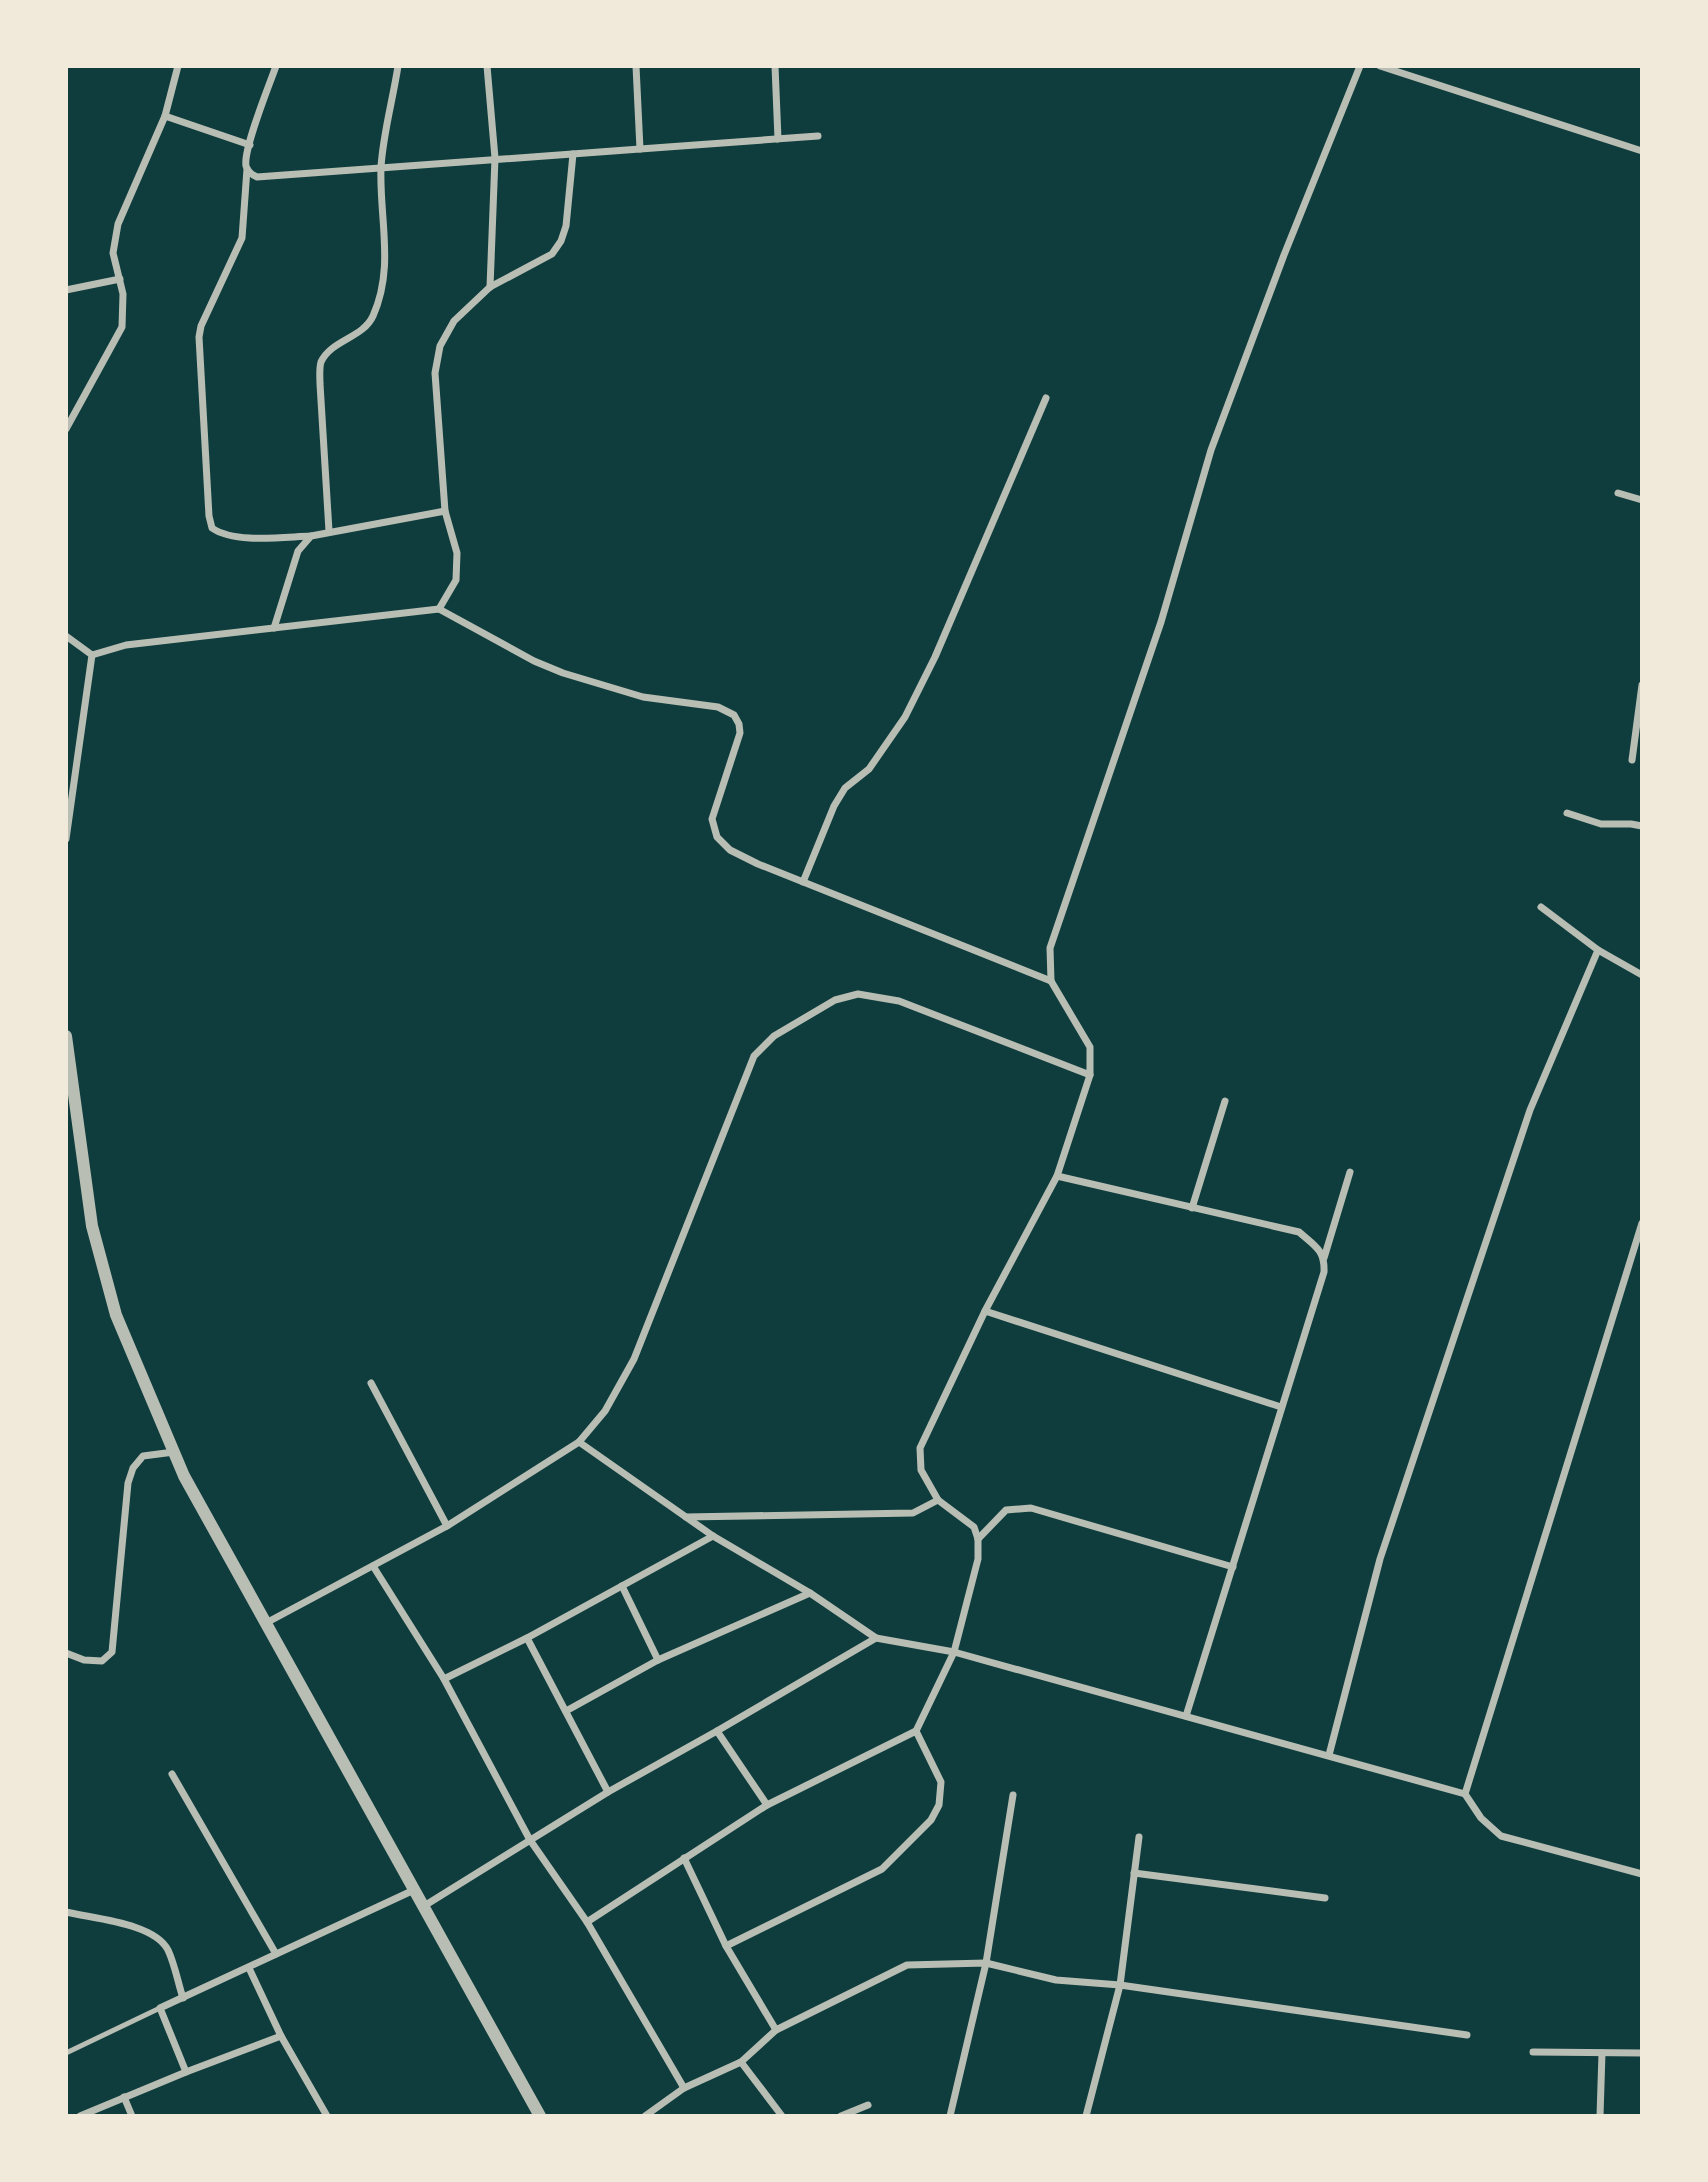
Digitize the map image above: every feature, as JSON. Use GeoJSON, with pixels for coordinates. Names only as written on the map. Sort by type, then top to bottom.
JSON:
{"type":"FeatureCollection","features":[{"type":"Feature","properties":{"kind":"street"},"geometry":{"type":"LineString","coordinates":[[66,429],[122,327],[124,309],[113,253],[118,224],[165,116],[178,66]]}},
{"type":"Feature","properties":{"kind":"street"},"geometry":{"type":"LineString","coordinates":[[276,66],[250,145],[242,239],[201,326],[199,337],[208,516],[212,528],[222,535],[237,537],[311,536],[445,511]]}},
{"type":"Feature","properties":{"kind":"street"},"geometry":{"type":"LineString","coordinates":[[329,531],[321,362],[333,348],[366,327],[376,307],[384,274],[386,245],[381,167],[398,66]]}},
{"type":"Feature","properties":{"kind":"street"},"geometry":{"type":"LineString","coordinates":[[487,66],[495,158],[490,287]]}},
{"type":"Feature","properties":{"kind":"street"},"geometry":{"type":"LineString","coordinates":[[636,66],[640,149]]}},
{"type":"Feature","properties":{"kind":"street"},"geometry":{"type":"LineString","coordinates":[[775,66],[778,139]]}},
{"type":"Feature","properties":{"kind":"street"},"geometry":{"type":"LineString","coordinates":[[587,1922],[767,1805],[916,1731],[954,1652],[978,1559],[978,1539],[974,1527],[938,1500],[921,1470],[920,1448],[985,1311],[1056,1176],[1090,1075],[1090,1047],[1051,981],[1050,948],[1161,622],[1211,450],[1284,255],[1360,66]]}},
{"type":"Feature","properties":{"kind":"street"},"geometry":{"type":"LineString","coordinates":[[1380,66],[1642,151]]}},
{"type":"Feature","properties":{"kind":"street"},"geometry":{"type":"LineString","coordinates":[[165,116],[250,145]]}},
{"type":"Feature","properties":{"kind":"street"},"geometry":{"type":"LineString","coordinates":[[247,169],[257,177],[818,136]]}},
{"type":"Feature","properties":{"kind":"street"},"geometry":{"type":"LineString","coordinates":[[439,609],[456,580],[457,553],[445,511],[435,373],[440,345],[454,321],[490,287],[552,254],[561,241],[566,226],[573,154]]}},
{"type":"Feature","properties":{"kind":"street"},"geometry":{"type":"LineString","coordinates":[[66,290],[120,279]]}},
{"type":"Feature","properties":{"kind":"street"},"geometry":{"type":"LineString","coordinates":[[803,882],[834,806],[845,788],[869,769],[905,717],[935,657],[1046,398]]}},
{"type":"Feature","properties":{"kind":"street"},"geometry":{"type":"LineString","coordinates":[[1618,493],[1642,500]]}},
{"type":"Feature","properties":{"kind":"street"},"geometry":{"type":"LineString","coordinates":[[274,628],[298,551],[311,536]]}},
{"type":"Feature","properties":{"kind":"street"},"geometry":{"type":"LineString","coordinates":[[92,655],[126,645],[439,609],[534,661],[563,673],[643,696],[718,707],[734,715],[740,724],[740,733],[712,819],[717,837],[730,850],[1051,981]]}},
{"type":"Feature","properties":{"kind":"street"},"geometry":{"type":"LineString","coordinates":[[66,636],[92,655]]}},
{"type":"Feature","properties":{"kind":"street"},"geometry":{"type":"LineString","coordinates":[[66,839],[92,655]]}},
{"type":"Feature","properties":{"kind":"street"},"geometry":{"type":"LineString","coordinates":[[1632,761],[1642,685]]}},
{"type":"Feature","properties":{"kind":"street"},"geometry":{"type":"LineString","coordinates":[[1567,813],[1601,824],[1642,826]]}},
{"type":"Feature","properties":{"kind":"street"},"geometry":{"type":"LineString","coordinates":[[1541,907],[1598,950],[1642,975]]}},
{"type":"Feature","properties":{"kind":"street"},"geometry":{"type":"LineString","coordinates":[[1329,1755],[1380,1559],[1530,1110],[1598,950]]}},
{"type":"Feature","properties":{"kind":"street"},"geometry":{"type":"LineString","coordinates":[[266,1623],[447,1526],[579,1442],[605,1411],[634,1359],[754,1056],[774,1036],[835,1000],[858,994],[899,1001],[1090,1075]]}},
{"type":"Feature","properties":{"kind":"street"},"geometry":{"type":"LineString","coordinates":[[66,1037],[92,1226],[116,1315],[184,1476],[540,2116]]}},
{"type":"Feature","properties":{"kind":"street"},"geometry":{"type":"LineString","coordinates":[[1192,1208],[1225,1101]]}},
{"type":"Feature","properties":{"kind":"street"},"geometry":{"type":"LineString","coordinates":[[1186,1716],[1324,1272],[1324,1258],[1350,1172]]}},
{"type":"Feature","properties":{"kind":"street"},"geometry":{"type":"LineString","coordinates":[[1056,1176],[1299,1233],[1318,1248],[1324,1258]]}},
{"type":"Feature","properties":{"kind":"street"},"geometry":{"type":"LineString","coordinates":[[1465,1794],[1642,1223]]}},
{"type":"Feature","properties":{"kind":"street"},"geometry":{"type":"LineString","coordinates":[[985,1311],[1281,1407]]}},
{"type":"Feature","properties":{"kind":"street"},"geometry":{"type":"LineString","coordinates":[[371,1383],[447,1526]]}},
{"type":"Feature","properties":{"kind":"street"},"geometry":{"type":"LineString","coordinates":[[579,1442],[713,1536],[810,1593],[876,1638],[954,1652],[1465,1794],[1481,1818],[1501,1836],[1642,1874]]}},
{"type":"Feature","properties":{"kind":"street"},"geometry":{"type":"LineString","coordinates":[[66,1653],[84,1660],[102,1661],[112,1652],[128,1483],[133,1468],[143,1456],[174,1452]]}},
{"type":"Feature","properties":{"kind":"street"},"geometry":{"type":"LineString","coordinates":[[685,1517],[913,1513],[938,1500]]}},
{"type":"Feature","properties":{"kind":"street"},"geometry":{"type":"LineString","coordinates":[[978,1539],[1006,1510],[1031,1508],[1233,1567]]}},
{"type":"Feature","properties":{"kind":"street"},"geometry":{"type":"LineString","coordinates":[[444,1679],[527,1638],[713,1536]]}},
{"type":"Feature","properties":{"kind":"street"},"geometry":{"type":"LineString","coordinates":[[373,1566],[444,1679],[530,1840],[587,1922],[684,2088]]}},
{"type":"Feature","properties":{"kind":"street"},"geometry":{"type":"LineString","coordinates":[[622,1586],[658,1660]]}},
{"type":"Feature","properties":{"kind":"street"},"geometry":{"type":"LineString","coordinates":[[566,1711],[658,1660],[810,1593]]}},
{"type":"Feature","properties":{"kind":"street"},"geometry":{"type":"LineString","coordinates":[[527,1638],[608,1792]]}},
{"type":"Feature","properties":{"kind":"street"},"geometry":{"type":"LineString","coordinates":[[424,1906],[608,1792],[876,1638]]}},
{"type":"Feature","properties":{"kind":"street"},"geometry":{"type":"LineString","coordinates":[[717,1731],[767,1805]]}},
{"type":"Feature","properties":{"kind":"street"},"geometry":{"type":"LineString","coordinates":[[726,1945],[882,1869],[931,1821],[939,1805],[941,1782],[916,1731]]}},
{"type":"Feature","properties":{"kind":"street"},"geometry":{"type":"LineString","coordinates":[[172,1774],[276,1954]]}},
{"type":"Feature","properties":{"kind":"street"},"geometry":{"type":"LineString","coordinates":[[950,2116],[985,1963],[1013,1795]]}},
{"type":"Feature","properties":{"kind":"street"},"geometry":{"type":"LineString","coordinates":[[1086,2116],[1120,1985],[1139,1837]]}},
{"type":"Feature","properties":{"kind":"street"},"geometry":{"type":"LineString","coordinates":[[684,1857],[726,1945],[776,2030]]}},
{"type":"Feature","properties":{"kind":"street"},"geometry":{"type":"LineString","coordinates":[[1134,1873],[1325,1898]]}},
{"type":"Feature","properties":{"kind":"street"},"geometry":{"type":"LineString","coordinates":[[186,2072],[160,2008],[414,1890]]}},
{"type":"Feature","properties":{"kind":"street"},"geometry":{"type":"LineString","coordinates":[[66,1912],[141,1928],[158,1937],[168,1950],[183,1998]]}},
{"type":"Feature","properties":{"kind":"street"},"geometry":{"type":"LineString","coordinates":[[645,2116],[684,2088],[741,2062],[776,2030],[907,1965],[985,1963],[1056,1979],[1120,1985],[1467,2035]]}},
{"type":"Feature","properties":{"kind":"street"},"geometry":{"type":"LineString","coordinates":[[249,1968],[281,2036],[327,2116]]}},
{"type":"Feature","properties":{"kind":"street"},"geometry":{"type":"LineString","coordinates":[[80,2116],[281,2036]]}},
{"type":"Feature","properties":{"kind":"street"},"geometry":{"type":"LineString","coordinates":[[1533,2052],[1642,2053]]}},
{"type":"Feature","properties":{"kind":"street"},"geometry":{"type":"LineString","coordinates":[[1600,2116],[1602,2053]]}},
{"type":"Feature","properties":{"kind":"street"},"geometry":{"type":"LineString","coordinates":[[741,2062],[782,2116]]}},
{"type":"Feature","properties":{"kind":"street"},"geometry":{"type":"LineString","coordinates":[[124,2097],[132,2116]]}},
{"type":"Feature","properties":{"kind":"street"},"geometry":{"type":"LineString","coordinates":[[841,2116],[868,2105]]}},
{"type":"Feature","properties":{"kind":"lane"},"geometry":{"type":"LineString","coordinates":[[66,2053],[160,2008]]}}]}
